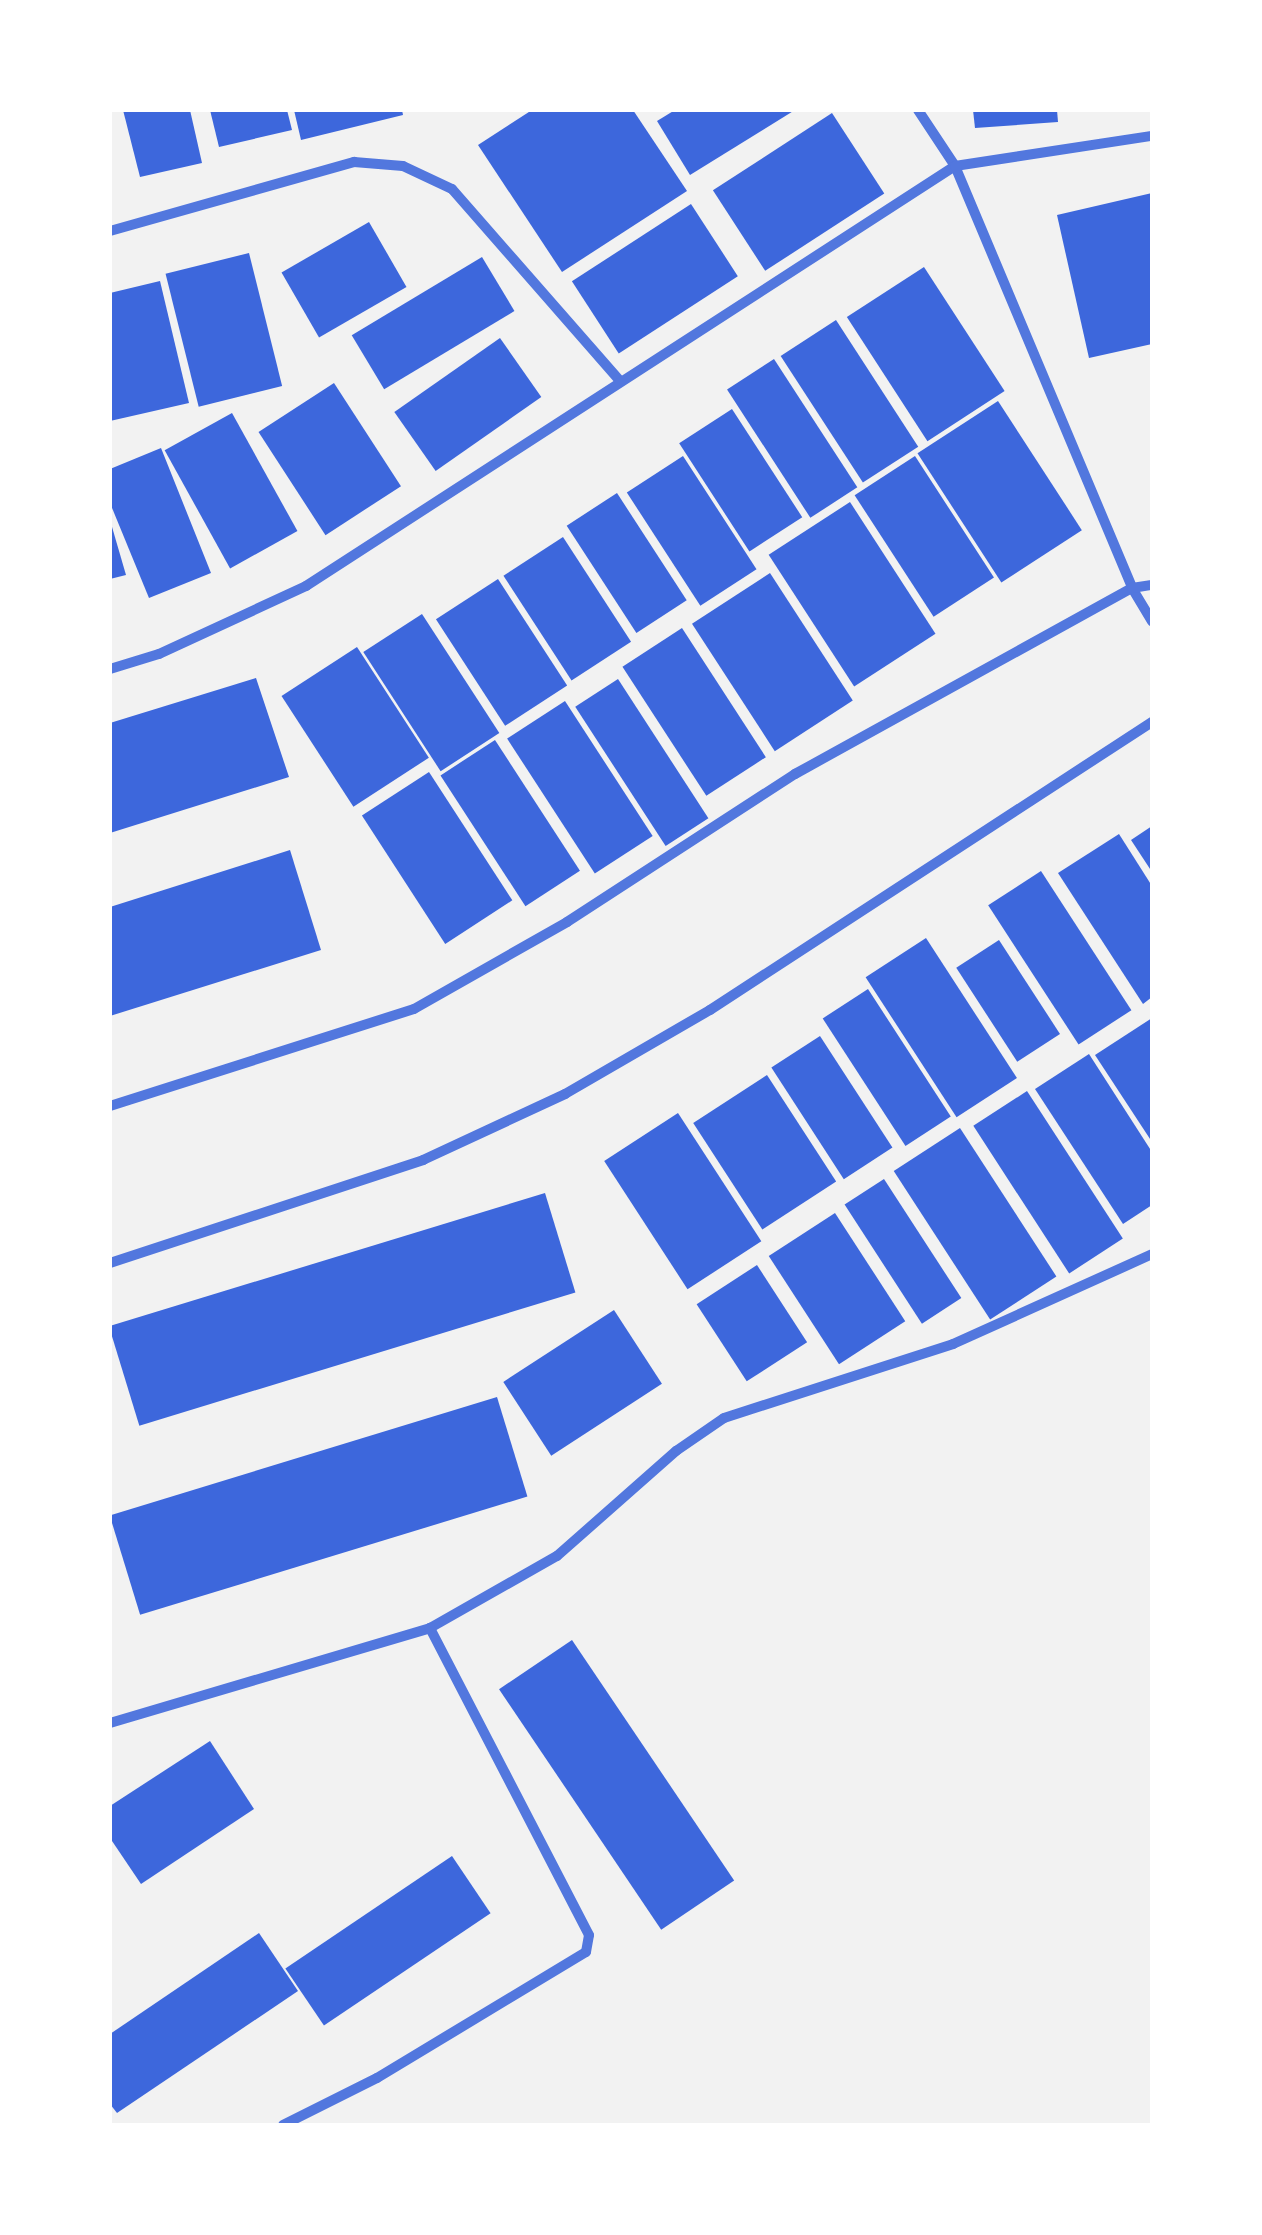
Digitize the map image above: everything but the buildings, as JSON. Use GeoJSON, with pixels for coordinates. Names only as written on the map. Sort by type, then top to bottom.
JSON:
{"type":"FeatureCollection","features":[{"type":"Feature","properties":{"kind":"street"},"geometry":{"type":"LineString","coordinates":[[918,110],[955,166],[1132,588],[1152,621]]}},
{"type":"Feature","properties":{"kind":"street"},"geometry":{"type":"LineString","coordinates":[[110,668],[159,654],[306,586],[955,166],[1152,136]]}},
{"type":"Feature","properties":{"kind":"street"},"geometry":{"type":"LineString","coordinates":[[110,231],[354,162],[403,166],[452,190],[620,382]]}},
{"type":"Feature","properties":{"kind":"street"},"geometry":{"type":"LineString","coordinates":[[110,1106],[414,1009],[568,922],[794,774],[1132,588],[1152,585]]}},
{"type":"Feature","properties":{"kind":"street"},"geometry":{"type":"LineString","coordinates":[[110,1262],[423,1160],[565,1094],[710,1010],[1152,722]]}},
{"type":"Feature","properties":{"kind":"street"},"geometry":{"type":"LineString","coordinates":[[110,1723],[430,1628],[557,1556],[676,1451],[724,1418],[953,1344],[1152,1254]]}},
{"type":"Feature","properties":{"kind":"street"},"geometry":{"type":"LineString","coordinates":[[284,2125],[377,2078],[586,1952],[589,1936],[430,1628]]}}]}
